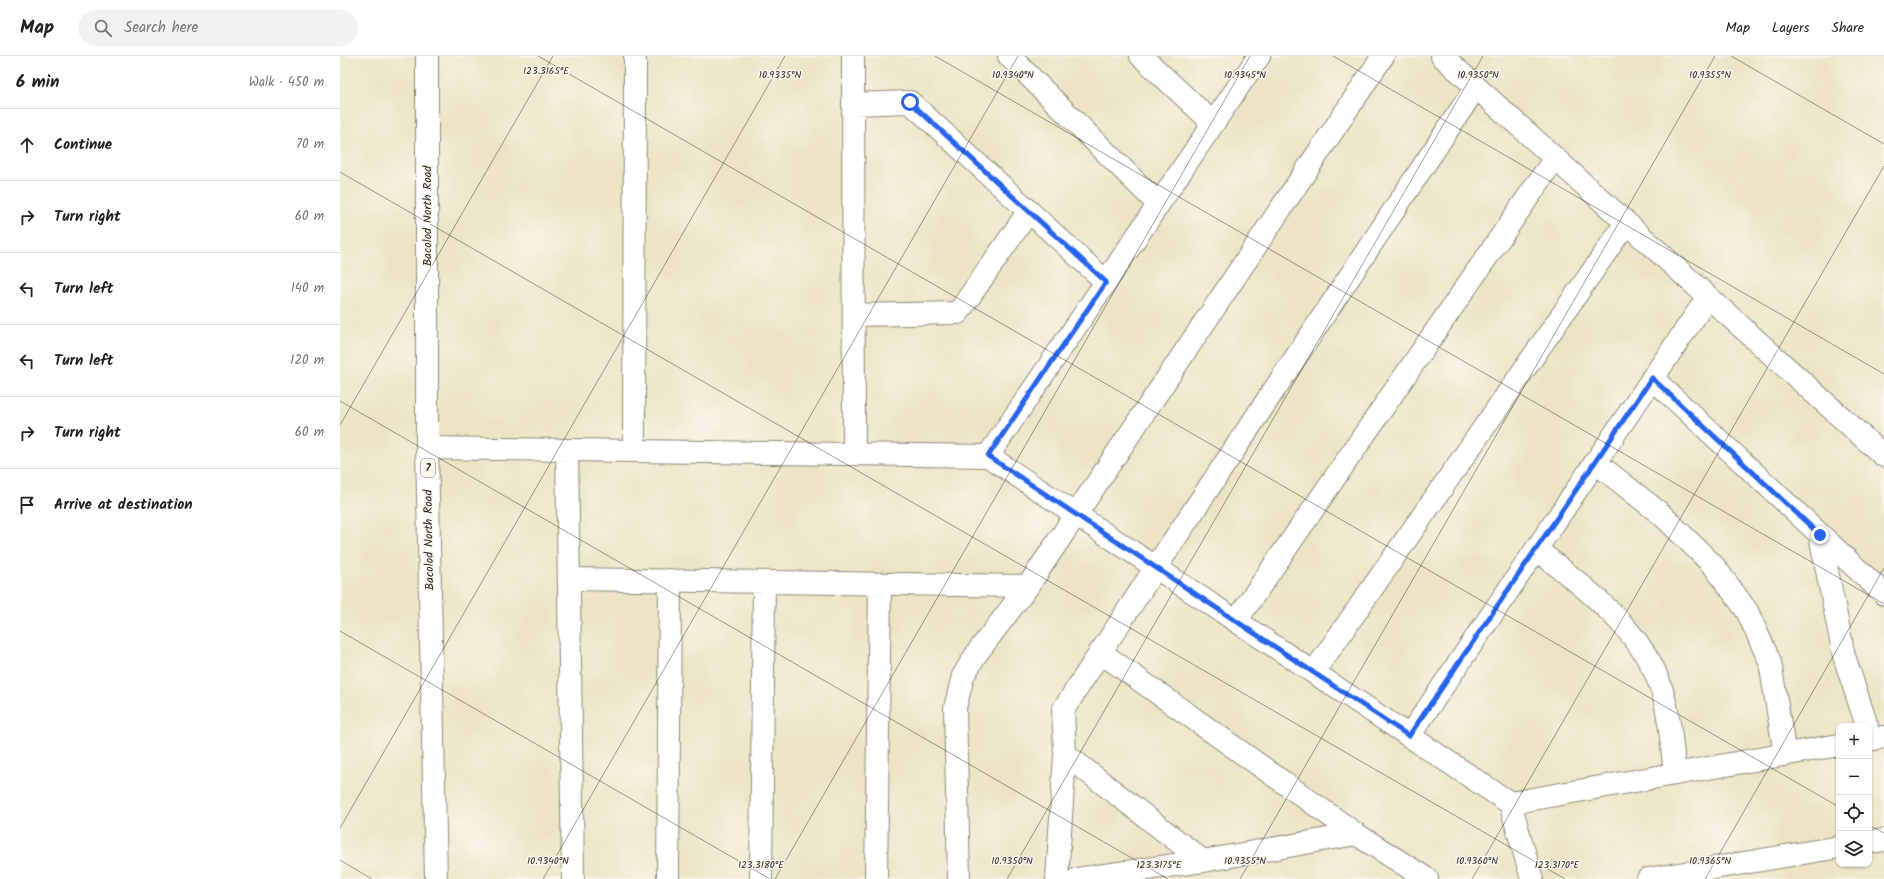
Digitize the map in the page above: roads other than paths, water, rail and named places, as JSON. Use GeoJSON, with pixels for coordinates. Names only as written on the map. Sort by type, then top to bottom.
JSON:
{"type":"FeatureCollection","features":[{"type":"Feature","properties":{"kind":"main road","name":"Bacolod North Road"},"geometry":{"type":"LineString","coordinates":[[428,56],[427,448],[436,879]]}},
{"type":"Feature","properties":{"kind":"main road"},"geometry":{"type":"LineString","coordinates":[[634,450],[635,56]]}},
{"type":"Feature","properties":{"kind":"main road"},"geometry":{"type":"LineString","coordinates":[[853,56],[854,454]]}},
{"type":"Feature","properties":{"kind":"main road"},"geometry":{"type":"LineString","coordinates":[[1009,56],[1158,204]]}},
{"type":"Feature","properties":{"kind":"main road"},"geometry":{"type":"LineString","coordinates":[[1141,56],[1213,123]]}},
{"type":"Feature","properties":{"kind":"main road"},"geometry":{"type":"LineString","coordinates":[[988,456],[1259,56]]}},
{"type":"Feature","properties":{"kind":"main road"},"geometry":{"type":"LineString","coordinates":[[959,879],[955,708],[963,676],[977,653],[1028,586],[1383,56]]}},
{"type":"Feature","properties":{"kind":"main road"},"geometry":{"type":"LineString","coordinates":[[1442,56],[1884,456]]}},
{"type":"Feature","properties":{"kind":"main road"},"geometry":{"type":"LineString","coordinates":[[1058,879],[1065,754],[1063,710],[1156,567],[1476,87]]}},
{"type":"Feature","properties":{"kind":"main road"},"geometry":{"type":"LineString","coordinates":[[853,104],[910,102],[1106,282]]}},
{"type":"Feature","properties":{"kind":"main road"},"geometry":{"type":"LineString","coordinates":[[1236,621],[1555,158]]}},
{"type":"Feature","properties":{"kind":"main road"},"geometry":{"type":"LineString","coordinates":[[854,315],[958,313],[1029,211]]}},
{"type":"Feature","properties":{"kind":"main road"},"geometry":{"type":"LineString","coordinates":[[1314,672],[1626,223]]}},
{"type":"Feature","properties":{"kind":"main road"},"geometry":{"type":"LineString","coordinates":[[1409,736],[1708,297]]}},
{"type":"Feature","properties":{"kind":"main road"},"geometry":{"type":"LineString","coordinates":[[1652,378],[1884,594]]}},
{"type":"Feature","properties":{"kind":"main road"},"geometry":{"type":"LineString","coordinates":[[427,448],[988,456],[1510,803],[1532,879]]}},
{"type":"Feature","properties":{"kind":"main road"},"geometry":{"type":"LineString","coordinates":[[567,450],[574,879]]}},
{"type":"Feature","properties":{"kind":"main road"},"geometry":{"type":"LineString","coordinates":[[1595,462],[1662,515],[1714,566],[1747,611],[1770,662],[1785,755]]}},
{"type":"Feature","properties":{"kind":"main road"},"geometry":{"type":"LineString","coordinates":[[1820,535],[1844,656],[1868,723]]}},
{"type":"Feature","properties":{"kind":"main road"},"geometry":{"type":"LineString","coordinates":[[1536,549],[1589,592],[1624,625],[1652,666],[1665,701],[1675,774]]}},
{"type":"Feature","properties":{"kind":"main road"},"geometry":{"type":"LineString","coordinates":[[570,579],[1028,586]]}},
{"type":"Feature","properties":{"kind":"main road"},"geometry":{"type":"LineString","coordinates":[[668,879],[670,580]]}},
{"type":"Feature","properties":{"kind":"main road"},"geometry":{"type":"LineString","coordinates":[[761,879],[764,582]]}},
{"type":"Feature","properties":{"kind":"main road"},"geometry":{"type":"LineString","coordinates":[[876,879],[880,584]]}},
{"type":"Feature","properties":{"kind":"main road"},"geometry":{"type":"LineString","coordinates":[[1100,652],[1356,834],[1426,879]]}},
{"type":"Feature","properties":{"kind":"main road"},"geometry":{"type":"LineString","coordinates":[[1510,803],[1836,746]]}},
{"type":"Feature","properties":{"kind":"main road"},"geometry":{"type":"LineString","coordinates":[[1065,754],[1203,861]]}},
{"type":"Feature","properties":{"kind":"main road"},"geometry":{"type":"LineString","coordinates":[[1077,879],[1203,861],[1356,834]]}},
{"type":"Feature","properties":{"kind":"main road"},"geometry":{"type":"LineString","coordinates":[[1872,842],[1884,840]]}},
{"type":"Feature","properties":{"kind":"main road"},"geometry":{"type":"LineString","coordinates":[[1648,879],[1836,848]]}}]}
